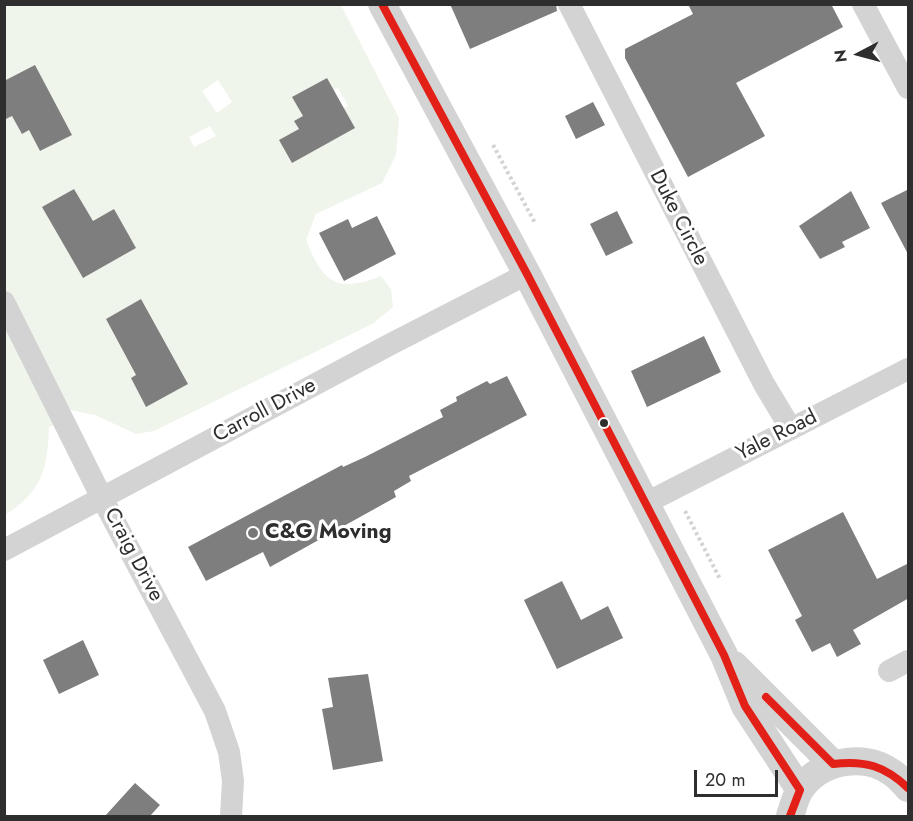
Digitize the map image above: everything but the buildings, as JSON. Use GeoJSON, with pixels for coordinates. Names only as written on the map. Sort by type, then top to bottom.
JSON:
{"type":"FeatureCollection","features":[{"type":"Feature","properties":{"kind":"street"},"geometry":{"type":"LineString","coordinates":[[382,4],[527,274],[646,503],[724,655],[745,706],[795,803],[815,774],[833,764],[855,760],[876,764],[903,778]]}},
{"type":"Feature","properties":{"kind":"street","name":"Duke Circle"},"geometry":{"type":"LineString","coordinates":[[569,4],[764,384],[791,429]]}},
{"type":"Feature","properties":{"kind":"street"},"geometry":{"type":"LineString","coordinates":[[863,4],[909,88]]}},
{"type":"Feature","properties":{"kind":"street","name":"Carroll Drive"},"geometry":{"type":"LineString","coordinates":[[4,550],[527,274]]}},
{"type":"Feature","properties":{"kind":"street","name":"Craig Drive"},"geometry":{"type":"LineString","coordinates":[[4,302],[102,498],[215,711],[228,752],[232,781],[231,816]]}},
{"type":"Feature","properties":{"kind":"street","name":"Yale Road"},"geometry":{"type":"LineString","coordinates":[[646,503],[909,369]]}},
{"type":"Feature","properties":{"kind":"street"},"geometry":{"type":"LineString","coordinates":[[724,655],[833,764]]}},
{"type":"Feature","properties":{"kind":"path"},"geometry":{"type":"LineString","coordinates":[[488,135],[537,227]]}},
{"type":"Feature","properties":{"kind":"path"},"geometry":{"type":"LineString","coordinates":[[674,489],[720,580]]}},
{"type":"Feature","properties":{"kind":"shaded area"},"geometry":{"type":"Polygon","coordinates":[[[5,5],[341,5],[399,118],[396,155],[382,183],[316,214],[306,240],[325,275],[333,280],[342,284],[353,284],[381,276],[391,289],[393,307],[374,323],[154,431],[136,434],[95,415],[70,410],[49,428],[44,468],[35,488],[5,515],[5,120],[12,116],[29,130],[40,151],[71,135],[5,81],[5,5]],[[327,78],[293,97],[303,116],[294,121],[299,129],[348,106],[338,88],[333,90],[327,78]],[[218,80],[202,91],[217,113],[232,102],[218,80]],[[210,126],[189,137],[194,147],[216,136],[210,126]],[[74,189],[43,207],[83,278],[136,248],[93,221],[74,189]],[[141,299],[106,319],[136,375],[131,378],[146,407],[188,384],[141,299]]]}},
{"type":"Feature","properties":{"kind":"transit line"},"geometry":{"type":"LineString","coordinates":[[382,4],[527,274],[724,655],[745,706],[800,790],[790,816]]}},
{"type":"Feature","properties":{"kind":"transit line"},"geometry":{"type":"LineString","coordinates":[[766,697],[833,764],[855,763],[874,766],[891,774],[908,788]]}},
{"type":"Feature","properties":{"kind":"place","name":"C&G Moving"},"geometry":{"type":"Point","coordinates":[253,533]}}]}
